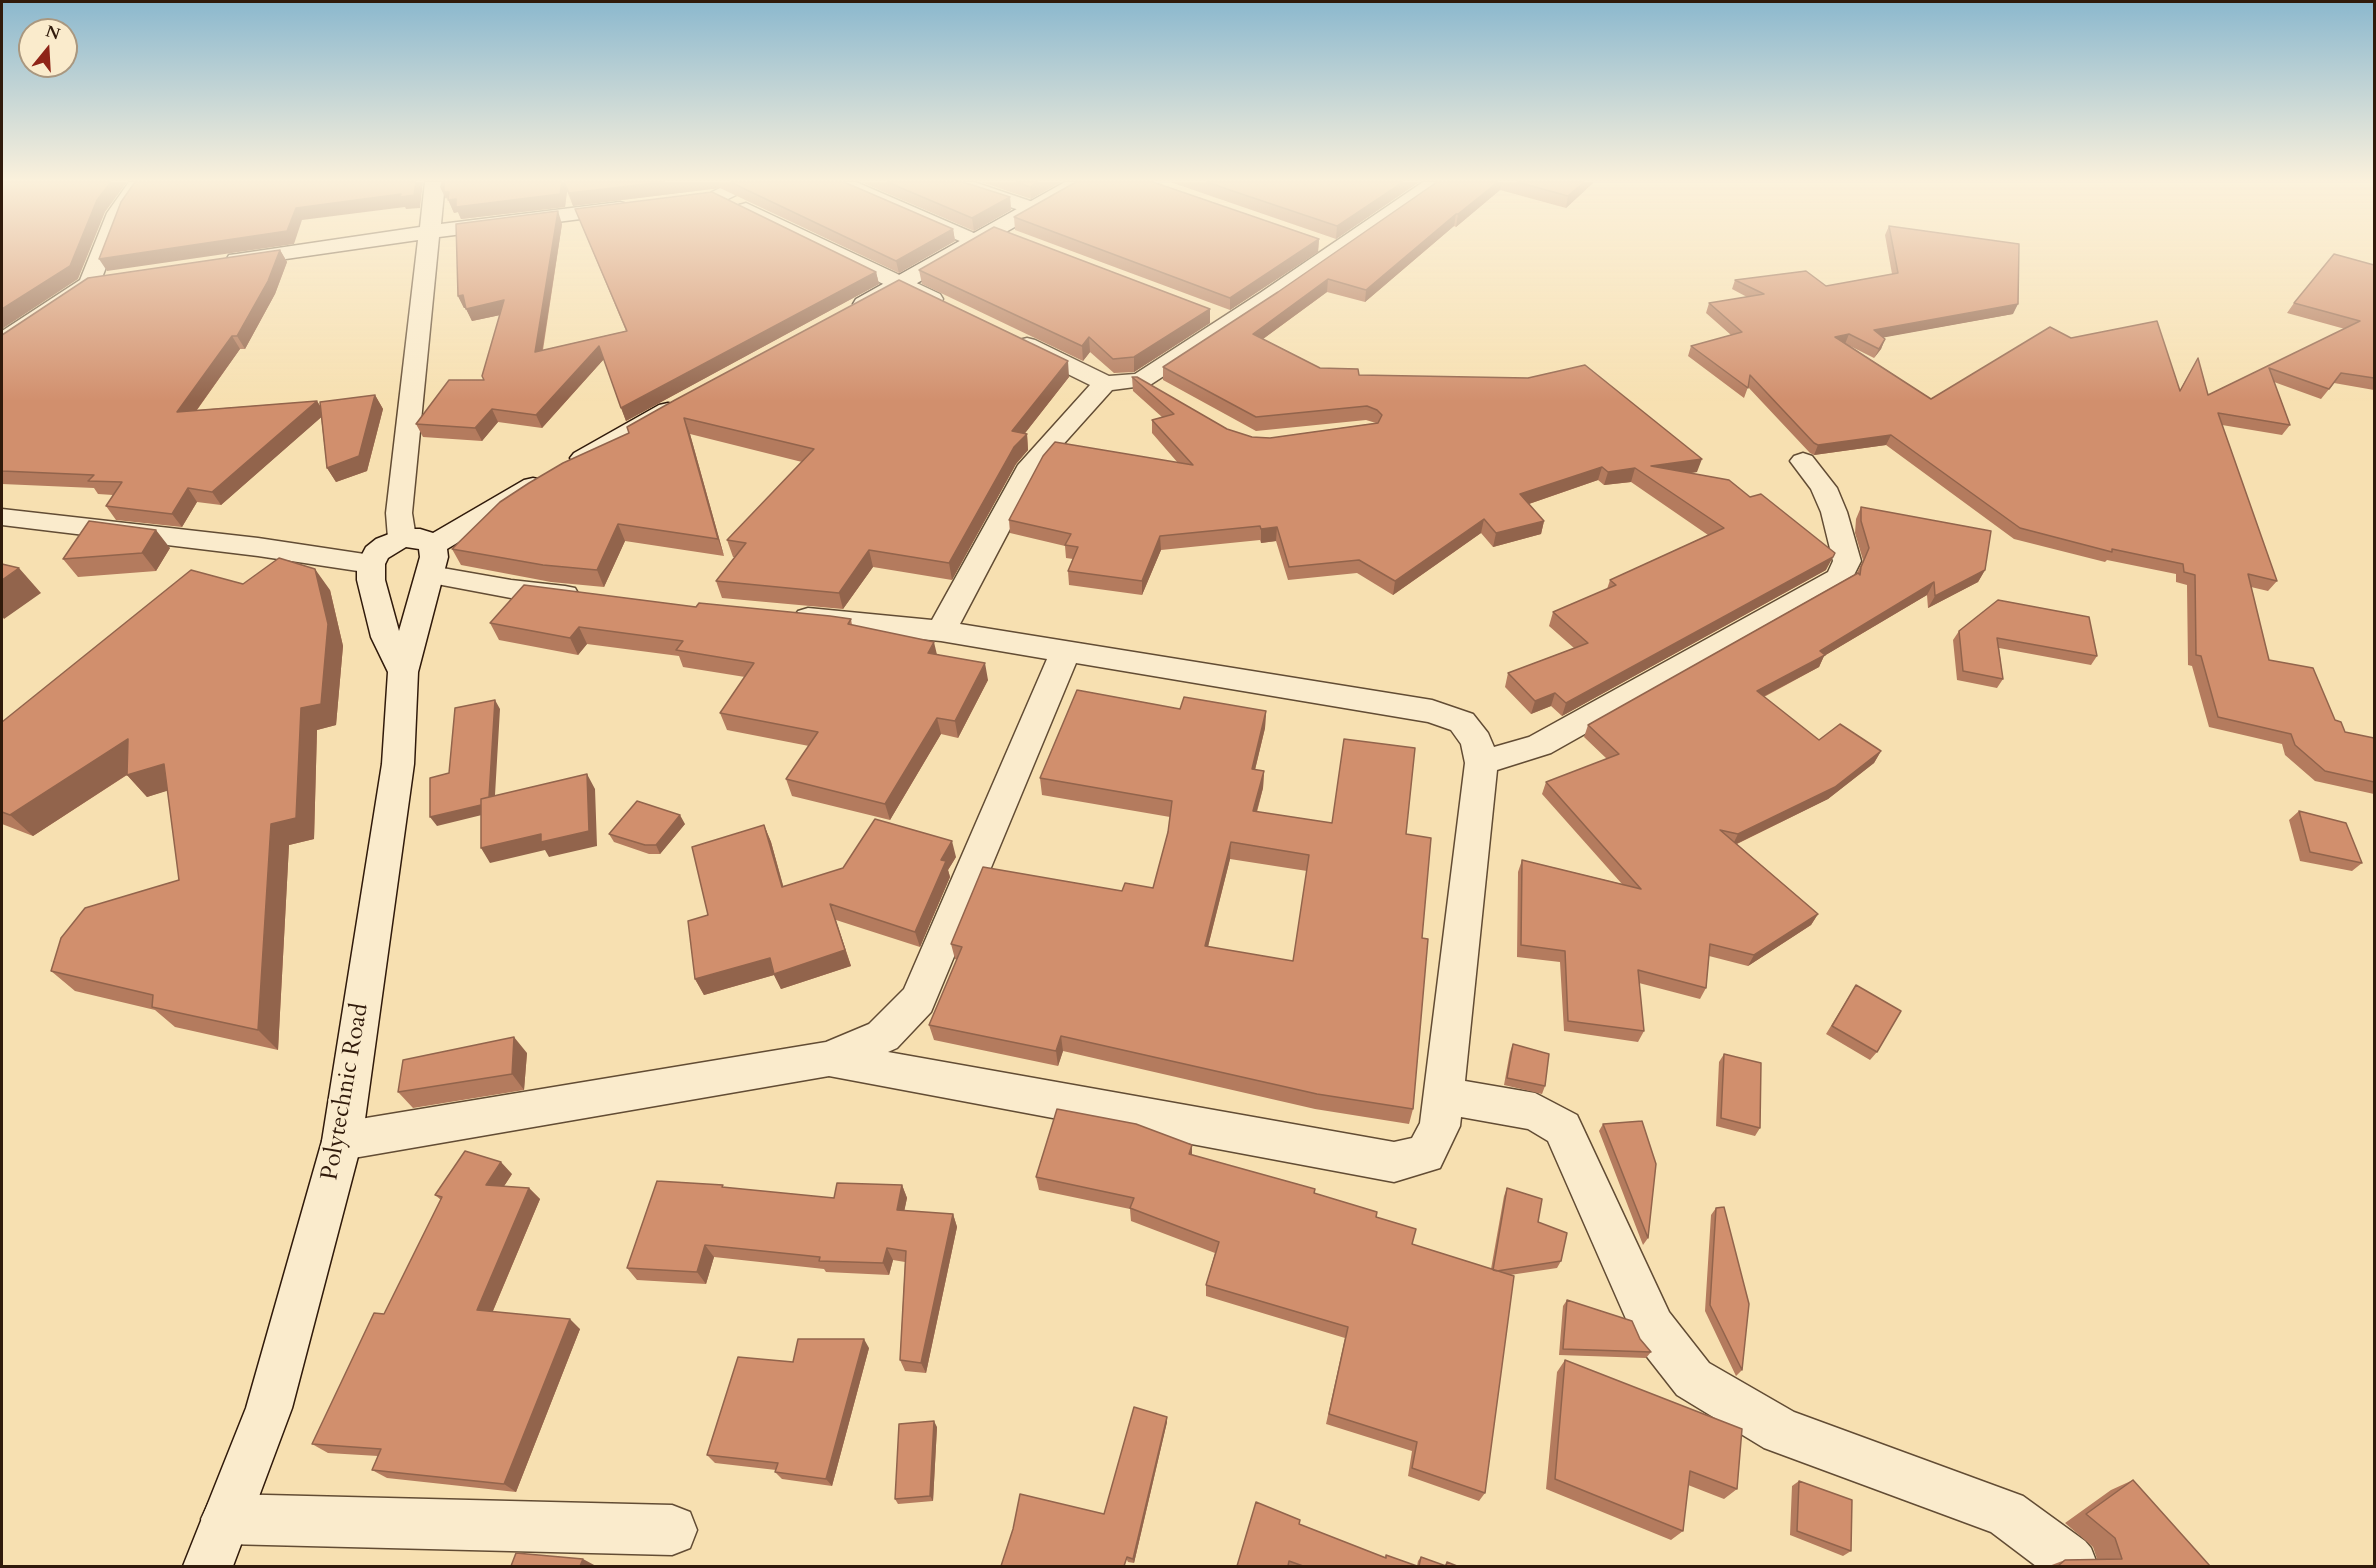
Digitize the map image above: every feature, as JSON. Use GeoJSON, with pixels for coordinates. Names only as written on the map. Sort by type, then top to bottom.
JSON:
{"type":"FeatureCollection","features":[{"type":"Feature","properties":{"kind":"street"},"geometry":{"type":"LineString","coordinates":[[90,283],[101,255]]}},
{"type":"Feature","properties":{"kind":"street"},"geometry":{"type":"LineString","coordinates":[[218,263],[271,255]]}},
{"type":"Feature","properties":{"kind":"street"},"geometry":{"type":"LineString","coordinates":[[402,538],[399,513],[427,255]]}},
{"type":"Feature","properties":{"kind":"street"},"geometry":{"type":"LineString","coordinates":[[841,255],[955,310]]}},
{"type":"Feature","properties":{"kind":"street"},"geometry":{"type":"LineString","coordinates":[[849,312],[959,255]]}},
{"type":"Feature","properties":{"kind":"street"},"geometry":{"type":"LineString","coordinates":[[1009,336],[1105,383],[1151,385],[1231,321],[1329,255]]}},
{"type":"Feature","properties":{"kind":"street"},"geometry":{"type":"LineString","coordinates":[[2,340],[90,283],[113,279]]}},
{"type":"Feature","properties":{"kind":"street"},"geometry":{"type":"LineString","coordinates":[[1209,312],[1231,321]]}},
{"type":"Feature","properties":{"kind":"street"},"geometry":{"type":"LineString","coordinates":[[941,631],[1031,465],[1105,383]]}},
{"type":"Feature","properties":{"kind":"street"},"geometry":{"type":"LineString","coordinates":[[404,672],[386,637],[371,580],[371,564],[376,554],[386,545],[402,538],[420,538],[433,545],[691,397]]}},
{"type":"Feature","properties":{"kind":"street"},"geometry":{"type":"LineString","coordinates":[[1481,763],[1540,745],[1839,578],[1847,561],[1834,512],[1824,488],[1803,461]]}},
{"type":"Feature","properties":{"kind":"street"},"geometry":{"type":"LineString","coordinates":[[2,517],[258,547],[371,564]]}},
{"type":"Feature","properties":{"kind":"street","name":"Polytechnic Road"},"geometry":{"type":"LineString","coordinates":[[208,1566],[269,1408],[342,1141],[398,764],[404,672],[431,575],[433,545]]}},
{"type":"Feature","properties":{"kind":"street"},"geometry":{"type":"LineString","coordinates":[[431,575],[511,589],[592,597]]}},
{"type":"Feature","properties":{"kind":"street"},"geometry":{"type":"LineString","coordinates":[[779,615],[941,631],[1432,711],[1462,722],[1477,741],[1481,763],[1440,1126],[1425,1154],[1394,1162],[829,1059]]}},
{"type":"Feature","properties":{"kind":"street"},"geometry":{"type":"LineString","coordinates":[[342,1141],[829,1059],[884,1036],[918,1000],[1066,650]]}},
{"type":"Feature","properties":{"kind":"street"},"geometry":{"type":"LineString","coordinates":[[1443,1096],[1535,1112],[1563,1128],[1653,1328],[1694,1379],[1781,1431],[2007,1513],[2073,1566]]}},
{"type":"Feature","properties":{"kind":"street"},"geometry":{"type":"LineString","coordinates":[[226,1519],[672,1530]]}},
{"type":"Feature","properties":{"kind":"building"},"geometry":{"type":"Polygon","coordinates":[[[2,255],[74,255],[70,266],[2,309],[2,255]]]}},
{"type":"Feature","properties":{"kind":"building"},"geometry":{"type":"Polygon","coordinates":[[[100,255],[125,255],[99,259],[100,255]]]}},
{"type":"Feature","properties":{"kind":"building"},"geometry":{"type":"Polygon","coordinates":[[[245,255],[278,255],[268,281],[237,336],[232,336],[177,412],[317,401],[212,492],[188,488],[172,514],[106,506],[122,482],[88,481],[94,475],[2,471],[2,335],[88,278],[245,255]]]}},
{"type":"Feature","properties":{"kind":"building"},"geometry":{"type":"Polygon","coordinates":[[[457,255],[551,255],[535,352],[627,331],[595,255],[842,255],[876,272],[621,408],[599,346],[536,415],[492,409],[475,428],[416,424],[449,380],[484,380],[482,376],[504,300],[466,309],[463,295],[458,296],[457,255]]]}},
{"type":"Feature","properties":{"kind":"building"},"geometry":{"type":"Polygon","coordinates":[[[884,255],[906,255],[896,261],[884,255]]]}},
{"type":"Feature","properties":{"kind":"building"},"geometry":{"type":"Polygon","coordinates":[[[945,255],[1068,255],[1210,309],[1134,357],[1113,359],[1089,337],[1082,346],[919,270],[945,255]]]}},
{"type":"Feature","properties":{"kind":"building"},"geometry":{"type":"Polygon","coordinates":[[[1116,255],[1295,255],[1230,298],[1116,255]]]}},
{"type":"Feature","properties":{"kind":"building"},"geometry":{"type":"Polygon","coordinates":[[[1331,255],[1407,255],[1366,290],[1328,279],[1253,334],[1320,368],[1358,369],[1359,375],[1528,378],[1585,365],[1702,459],[1651,466],[1729,480],[1750,497],[1761,494],[1835,553],[1833,557],[1566,703],[1555,693],[1535,701],[1508,673],[1588,643],[1553,612],[1616,585],[1610,580],[1724,528],[1635,468],[1608,472],[1602,467],[1520,494],[1544,521],[1496,533],[1484,519],[1395,581],[1359,560],[1289,567],[1277,527],[1261,529],[1260,526],[1160,536],[1142,581],[1068,571],[1078,547],[1065,545],[1071,534],[1009,520],[1043,456],[1055,442],[1193,465],[1152,420],[1174,414],[1132,377],[1137,377],[1227,429],[1252,437],[1270,438],[1378,423],[1382,415],[1367,406],[1256,417],[1163,367],[1331,255]]]}},
{"type":"Feature","properties":{"kind":"building"},"geometry":{"type":"Polygon","coordinates":[[[1895,255],[2019,255],[2018,304],[1874,330],[1885,339],[1879,349],[1849,334],[1835,337],[1931,399],[2050,327],[2071,338],[2157,321],[2180,391],[2198,358],[2208,395],[2360,321],[2294,303],[2333,255],[2374,265],[2374,378],[2341,373],[2329,389],[2269,368],[2290,425],[2218,413],[2277,581],[2248,574],[2269,660],[2313,668],[2335,720],[2341,722],[2345,732],[2374,738],[2374,782],[2325,771],[2295,745],[2291,734],[2218,717],[2201,656],[2196,655],[2195,575],[2184,572],[2183,564],[2112,549],[2112,552],[2020,528],[1891,435],[1818,445],[1750,375],[1748,388],[1691,346],[1742,332],[1709,303],[1764,294],[1735,280],[1806,271],[1826,286],[1898,273],[1895,255]]]}},
{"type":"Feature","properties":{"kind":"building"},"geometry":{"type":"Polygon","coordinates":[[[899,280],[1068,361],[1012,431],[1027,434],[1014,447],[949,563],[869,550],[839,593],[716,581],[746,543],[727,540],[814,449],[684,418],[718,539],[618,524],[597,570],[543,565],[452,549],[500,502],[529,483],[563,463],[629,433],[627,427],[899,280]]]}},
{"type":"Feature","properties":{"kind":"building"},"geometry":{"type":"Polygon","coordinates":[[[375,395],[359,456],[327,468],[320,402],[375,395]]]}},
{"type":"Feature","properties":{"kind":"building"},"geometry":{"type":"Polygon","coordinates":[[[1861,507],[1991,531],[1985,570],[1935,596],[1934,582],[1820,651],[1825,655],[1757,691],[1819,740],[1840,724],[1881,751],[1835,787],[1738,834],[1720,830],[1818,914],[1754,955],[1710,944],[1706,988],[1638,970],[1644,1031],[1568,1021],[1565,951],[1521,945],[1522,860],[1641,889],[1546,782],[1619,754],[1588,725],[1858,573],[1860,575],[1869,548],[1861,521],[1861,507]]]}},
{"type":"Feature","properties":{"kind":"building"},"geometry":{"type":"Polygon","coordinates":[[[89,521],[156,530],[142,553],[63,559],[89,521]]]}},
{"type":"Feature","properties":{"kind":"building"},"geometry":{"type":"Polygon","coordinates":[[[279,558],[315,569],[328,624],[321,704],[301,708],[296,818],[271,824],[258,1030],[152,1007],[153,995],[51,971],[61,938],[85,908],[179,880],[164,764],[127,775],[128,739],[10,815],[2,812],[2,722],[191,570],[243,584],[279,558]]]}},
{"type":"Feature","properties":{"kind":"building"},"geometry":{"type":"Polygon","coordinates":[[[2,564],[19,568],[2,580],[2,564]]]}},
{"type":"Feature","properties":{"kind":"building"},"geometry":{"type":"Polygon","coordinates":[[[524,585],[696,607],[699,603],[851,619],[848,624],[934,642],[928,653],[985,663],[955,721],[937,718],[885,804],[786,779],[818,732],[720,713],[754,663],[676,650],[683,641],[579,627],[570,638],[490,623],[524,585]]]}},
{"type":"Feature","properties":{"kind":"building"},"geometry":{"type":"Polygon","coordinates":[[[1998,600],[2089,617],[2097,656],[1997,638],[2003,679],[1963,671],[1959,631],[1998,600]]]}},
{"type":"Feature","properties":{"kind":"building"},"geometry":{"type":"Polygon","coordinates":[[[1077,690],[1180,709],[1184,697],[1266,711],[1252,769],[1264,771],[1253,811],[1332,823],[1344,739],[1415,748],[1406,834],[1431,838],[1422,938],[1428,939],[1413,1109],[1317,1094],[1061,1036],[1056,1051],[929,1025],[962,947],[951,944],[983,867],[1122,891],[1125,883],[1153,888],[1168,832],[1172,801],[1040,778],[1077,690]],[[1231,842],[1205,946],[1293,961],[1309,855],[1231,842]]]}},
{"type":"Feature","properties":{"kind":"building"},"geometry":{"type":"Polygon","coordinates":[[[495,700],[489,797],[481,799],[481,805],[430,817],[430,778],[449,773],[455,708],[495,700]]]}},
{"type":"Feature","properties":{"kind":"building"},"geometry":{"type":"Polygon","coordinates":[[[587,774],[589,831],[541,842],[541,834],[481,848],[481,799],[587,774]]]}},
{"type":"Feature","properties":{"kind":"building"},"geometry":{"type":"Polygon","coordinates":[[[637,801],[680,815],[656,845],[645,845],[609,834],[637,801]]]}},
{"type":"Feature","properties":{"kind":"building"},"geometry":{"type":"Polygon","coordinates":[[[2299,811],[2346,823],[2362,863],[2310,852],[2299,811]]]}},
{"type":"Feature","properties":{"kind":"building"},"geometry":{"type":"Polygon","coordinates":[[[875,819],[952,841],[941,860],[946,861],[915,932],[830,904],[845,950],[774,974],[770,958],[695,979],[688,921],[708,915],[692,847],[764,825],[782,887],[843,868],[875,819]]]}},
{"type":"Feature","properties":{"kind":"building"},"geometry":{"type":"Polygon","coordinates":[[[1856,985],[1901,1011],[1877,1052],[1832,1026],[1856,985]]]}},
{"type":"Feature","properties":{"kind":"building"},"geometry":{"type":"Polygon","coordinates":[[[514,1037],[512,1074],[398,1092],[403,1060],[514,1037]]]}},
{"type":"Feature","properties":{"kind":"building"},"geometry":{"type":"Polygon","coordinates":[[[1513,1044],[1549,1054],[1545,1086],[1507,1078],[1513,1044]]]}},
{"type":"Feature","properties":{"kind":"building"},"geometry":{"type":"Polygon","coordinates":[[[1724,1054],[1761,1063],[1760,1128],[1721,1118],[1724,1054]]]}},
{"type":"Feature","properties":{"kind":"building"},"geometry":{"type":"Polygon","coordinates":[[[1057,1109],[1136,1124],[1192,1145],[1189,1154],[1315,1189],[1314,1193],[1377,1212],[1376,1217],[1416,1229],[1412,1244],[1514,1276],[1485,1493],[1412,1468],[1417,1442],[1329,1414],[1348,1327],[1206,1285],[1219,1242],[1130,1208],[1134,1198],[1036,1177],[1057,1109]]]}},
{"type":"Feature","properties":{"kind":"building"},"geometry":{"type":"Polygon","coordinates":[[[1642,1121],[1656,1164],[1648,1238],[1603,1124],[1642,1121]]]}},
{"type":"Feature","properties":{"kind":"building"},"geometry":{"type":"Polygon","coordinates":[[[465,1151],[501,1162],[486,1185],[529,1188],[477,1310],[570,1319],[504,1484],[372,1470],[381,1449],[312,1444],[374,1313],[384,1314],[442,1197],[435,1195],[465,1151]]]}},
{"type":"Feature","properties":{"kind":"building"},"geometry":{"type":"Polygon","coordinates":[[[657,1181],[723,1185],[722,1187],[834,1198],[837,1183],[902,1185],[897,1210],[953,1214],[921,1363],[900,1360],[906,1251],[887,1248],[883,1263],[819,1261],[820,1257],[705,1245],[697,1272],[627,1268],[657,1181]]]}},
{"type":"Feature","properties":{"kind":"building"},"geometry":{"type":"Polygon","coordinates":[[[1507,1188],[1542,1199],[1538,1222],[1567,1233],[1561,1261],[1493,1270],[1507,1188]]]}},
{"type":"Feature","properties":{"kind":"building"},"geometry":{"type":"Polygon","coordinates":[[[1724,1207],[1749,1304],[1742,1370],[1710,1305],[1716,1208],[1724,1207]]]}},
{"type":"Feature","properties":{"kind":"building"},"geometry":{"type":"Polygon","coordinates":[[[1567,1300],[1632,1321],[1640,1339],[1651,1352],[1563,1349],[1567,1300]]]}},
{"type":"Feature","properties":{"kind":"building"},"geometry":{"type":"Polygon","coordinates":[[[798,1339],[864,1339],[826,1479],[775,1472],[778,1463],[707,1455],[738,1357],[793,1362],[798,1339]]]}},
{"type":"Feature","properties":{"kind":"building"},"geometry":{"type":"Polygon","coordinates":[[[1565,1360],[1742,1429],[1737,1489],[1690,1471],[1683,1531],[1555,1479],[1565,1360]]]}},
{"type":"Feature","properties":{"kind":"building"},"geometry":{"type":"Polygon","coordinates":[[[1134,1407],[1167,1417],[1133,1559],[1127,1557],[1124,1566],[1001,1566],[1013,1529],[1020,1494],[1104,1514],[1134,1407]]]}},
{"type":"Feature","properties":{"kind":"building"},"geometry":{"type":"Polygon","coordinates":[[[934,1421],[930,1496],[895,1499],[899,1424],[934,1421]]]}},
{"type":"Feature","properties":{"kind":"building"},"geometry":{"type":"Polygon","coordinates":[[[2133,1480],[2210,1566],[2058,1566],[2065,1560],[2122,1559],[2115,1538],[2086,1514],[2133,1480]]]}},
{"type":"Feature","properties":{"kind":"building"},"geometry":{"type":"Polygon","coordinates":[[[1799,1481],[1852,1500],[1851,1551],[1797,1531],[1799,1481]]]}},
{"type":"Feature","properties":{"kind":"building"},"geometry":{"type":"Polygon","coordinates":[[[1256,1502],[1300,1520],[1299,1524],[1386,1558],[1386,1555],[1417,1566],[1303,1566],[1289,1561],[1288,1566],[1237,1566],[1256,1502]]]}},
{"type":"Feature","properties":{"kind":"building"},"geometry":{"type":"Polygon","coordinates":[[[516,1553],[583,1559],[580,1566],[511,1566],[516,1553]]]}},
{"type":"Feature","properties":{"kind":"building"},"geometry":{"type":"Polygon","coordinates":[[[1421,1557],[1446,1566],[1419,1566],[1421,1557]]]}}]}
